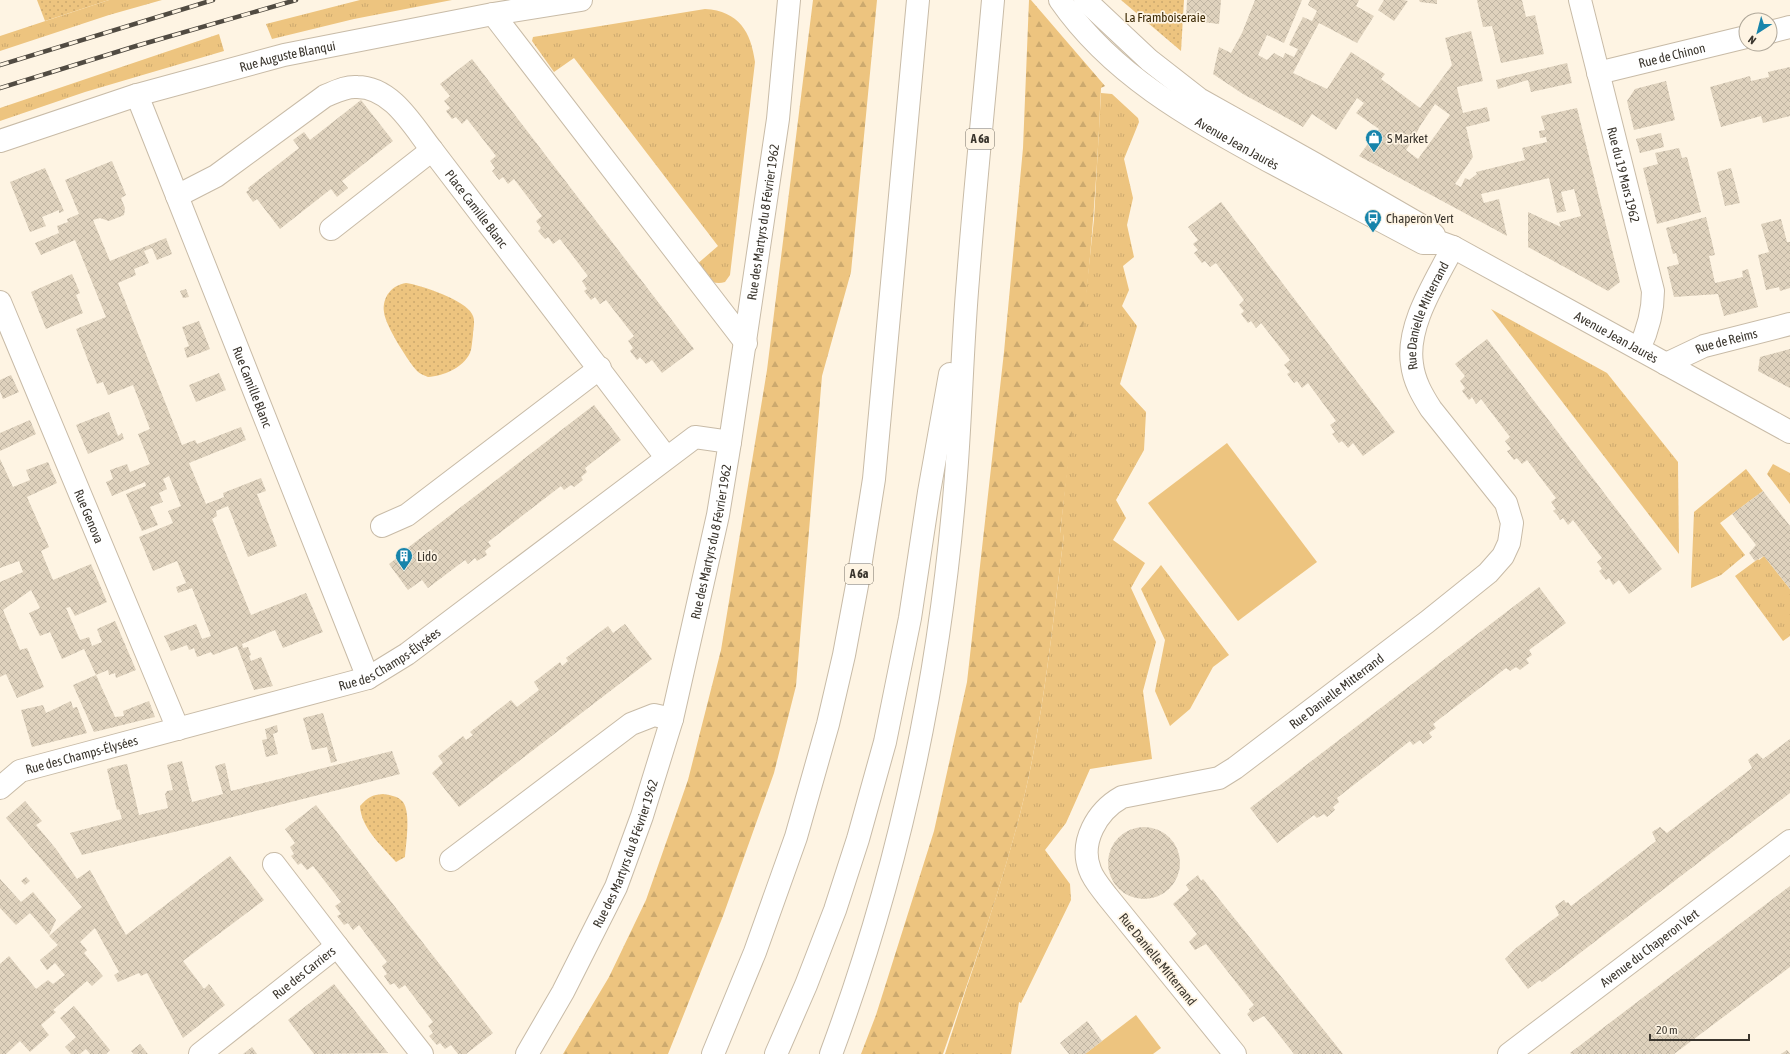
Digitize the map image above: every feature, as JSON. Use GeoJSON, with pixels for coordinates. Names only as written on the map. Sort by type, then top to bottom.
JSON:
{"type":"FeatureCollection","features":[{"type":"Feature","properties":{"kind":"main road","name":"Rue Auguste Blanqui"},"geometry":{"type":"LineString","coordinates":[[0,141],[137,95],[284,55],[493,14],[581,0]]}},
{"type":"Feature","properties":{"kind":"main road","name":"Rue des Martyrs du 8 Février 1962"},"geometry":{"type":"LineString","coordinates":[[527,1054],[563,992],[616,887],[642,816],[672,719],[718,515],[730,442],[746,343],[778,119],[789,0]]}},
{"type":"Feature","properties":{"kind":"main road","name":"A 6a"},"geometry":{"type":"LineString","coordinates":[[713,1054],[755,952],[796,837],[828,724],[844,655],[874,479],[918,0]]}},
{"type":"Feature","properties":{"kind":"main road","name":"A 6a"},"geometry":{"type":"LineString","coordinates":[[831,1054],[852,998],[882,903],[907,806],[921,739],[942,602],[955,489],[968,279],[993,0]]}},
{"type":"Feature","properties":{"kind":"main road","name":"Avenue Jean Jaurès"},"geometry":{"type":"LineString","coordinates":[[1060,0],[1072,18],[1129,75],[1184,113],[1423,243],[1447,245]]}},
{"type":"Feature","properties":{"kind":"main road","name":"Avenue Jean Jaurès"},"geometry":{"type":"LineString","coordinates":[[1085,0],[1149,60],[1199,99],[1429,230],[1447,245],[1790,432]]}},
{"type":"Feature","properties":{"kind":"main road","name":"Rue du 19 Mars 1962"},"geometry":{"type":"LineString","coordinates":[[1580,0],[1653,291],[1652,317],[1639,349]]}},
{"type":"Feature","properties":{"kind":"main road"},"geometry":{"type":"LineString","coordinates":[[493,14],[746,343]]}},
{"type":"Feature","properties":{"kind":"main road"},"geometry":{"type":"LineString","coordinates":[[1778,30],[1790,27]]}},
{"type":"Feature","properties":{"kind":"main road","name":"Rue de Chinon"},"geometry":{"type":"LineString","coordinates":[[1598,73],[1738,39]]}},
{"type":"Feature","properties":{"kind":"main road","name":"Place Camille Blanc"},"geometry":{"type":"LineString","coordinates":[[177,196],[216,176],[325,96],[342,89],[357,87],[372,89],[387,97],[400,110],[432,150],[600,368],[666,457]]}},
{"type":"Feature","properties":{"kind":"main road","name":"Rue Camille Blanc"},"geometry":{"type":"LineString","coordinates":[[137,95],[368,678]]}},
{"type":"Feature","properties":{"kind":"main road"},"geometry":{"type":"LineString","coordinates":[[331,229],[432,150]]}},
{"type":"Feature","properties":{"kind":"main road","name":"Rue Danielle Mitterrand"},"geometry":{"type":"LineString","coordinates":[[1235,1054],[1097,882],[1090,872],[1087,862],[1086,845],[1102,814],[1114,802],[1122,797],[1219,778],[1235,768],[1427,622],[1495,566],[1504,556],[1509,543],[1512,523],[1506,503],[1493,484],[1431,409],[1421,394],[1412,364],[1411,351],[1416,324],[1447,245]]}},
{"type":"Feature","properties":{"kind":"main road"},"geometry":{"type":"LineString","coordinates":[[776,1054],[806,985],[835,910],[858,839],[885,742],[910,618],[929,492],[968,279]]}},
{"type":"Feature","properties":{"kind":"main road","name":"Rue Genova"},"geometry":{"type":"LineString","coordinates":[[0,302],[178,729]]}},
{"type":"Feature","properties":{"kind":"main road","name":"Rue de Reims"},"geometry":{"type":"LineString","coordinates":[[1666,364],[1704,346],[1790,324]]}},
{"type":"Feature","properties":{"kind":"main road"},"geometry":{"type":"LineString","coordinates":[[382,526],[407,515],[600,368]]}},
{"type":"Feature","properties":{"kind":"main road","name":"Rue des Champs-Élysées"},"geometry":{"type":"LineString","coordinates":[[0,788],[20,771],[368,678],[407,654],[666,457],[695,437],[730,442]]}},
{"type":"Feature","properties":{"kind":"main road"},"geometry":{"type":"LineString","coordinates":[[451,860],[631,724],[654,715],[672,719]]}},
{"type":"Feature","properties":{"kind":"main road","name":"Avenue du Chaperon Vert"},"geometry":{"type":"LineString","coordinates":[[1520,1051],[1790,841]]}},
{"type":"Feature","properties":{"kind":"main road"},"geometry":{"type":"LineString","coordinates":[[274,864],[337,946]]}},
{"type":"Feature","properties":{"kind":"main road","name":"Rue des Carriers"},"geometry":{"type":"LineString","coordinates":[[200,1054],[337,946],[422,1054]]}},
{"type":"Feature","properties":{"kind":"green space"},"geometry":{"type":"Polygon","coordinates":[[[37,0],[109,0],[45,21],[37,0]]]}},
{"type":"Feature","properties":{"kind":"green space"},"geometry":{"type":"Polygon","coordinates":[[[109,0],[162,0],[109,15],[0,51],[0,36],[109,0]]]}},
{"type":"Feature","properties":{"kind":"green space"},"geometry":{"type":"Polygon","coordinates":[[[360,0],[452,0],[354,19],[272,39],[266,24],[360,0]]]}},
{"type":"Feature","properties":{"kind":"green space"},"geometry":{"type":"Polygon","coordinates":[[[813,0],[877,0],[851,272],[822,376],[796,686],[774,773],[723,916],[668,1054],[563,1054],[609,977],[646,900],[688,780],[721,650],[767,370],[813,0]]]}},
{"type":"Feature","properties":{"kind":"green space"},"geometry":{"type":"Polygon","coordinates":[[[1029,0],[1031,0],[1105,86],[1101,88],[1095,200],[1090,255],[1060,533],[1064,534],[1041,712],[1027,783],[1011,848],[983,937],[943,1054],[861,1054],[876,1015],[934,831],[967,682],[1004,352],[1023,148],[1029,0]]]}},
{"type":"Feature","properties":{"kind":"green space","name":"La Framboiseraie"},"geometry":{"type":"Polygon","coordinates":[[[1121,0],[1184,0],[1181,51],[1121,0]]]}},
{"type":"Feature","properties":{"kind":"green space"},"geometry":{"type":"Polygon","coordinates":[[[705,9],[727,14],[741,25],[750,41],[755,62],[730,275],[725,282],[720,283],[716,283],[708,279],[696,265],[718,246],[574,58],[554,72],[532,41],[533,37],[705,9]]]}},
{"type":"Feature","properties":{"kind":"green space"},"geometry":{"type":"Polygon","coordinates":[[[219,34],[224,51],[85,92],[0,121],[0,108],[219,34]]]}},
{"type":"Feature","properties":{"kind":"green space"},"geometry":{"type":"Polygon","coordinates":[[[1101,93],[1112,94],[1138,118],[1139,122],[1124,159],[1133,198],[1127,225],[1134,257],[1123,266],[1129,290],[1122,306],[1137,326],[1120,384],[1146,412],[1144,450],[1116,500],[1126,518],[1113,540],[1145,563],[1131,588],[1156,642],[1143,691],[1152,759],[1090,769],[1066,823],[1045,850],[1070,884],[1071,900],[1021,1003],[1019,1002],[1011,1054],[945,1054],[1011,848],[1027,783],[1041,712],[1064,534],[1060,534],[1094,219],[1101,93]]]}},
{"type":"Feature","properties":{"kind":"green space"},"geometry":{"type":"Polygon","coordinates":[[[406,283],[442,294],[461,304],[472,314],[474,324],[472,347],[467,358],[458,367],[440,375],[428,377],[417,371],[398,343],[385,318],[384,307],[386,297],[392,289],[406,283]]]}},
{"type":"Feature","properties":{"kind":"green space"},"geometry":{"type":"Polygon","coordinates":[[[1491,309],[1607,373],[1678,462],[1679,554],[1491,309]]]}},
{"type":"Feature","properties":{"kind":"green space"},"geometry":{"type":"Polygon","coordinates":[[[1227,443],[1317,562],[1238,621],[1148,503],[1227,443]]]}},
{"type":"Feature","properties":{"kind":"green space"},"geometry":{"type":"Polygon","coordinates":[[[1773,464],[1790,473],[1790,504],[1767,474],[1773,464]]]}},
{"type":"Feature","properties":{"kind":"green space"},"geometry":{"type":"Polygon","coordinates":[[[1746,469],[1763,491],[1720,523],[1745,555],[1721,575],[1691,588],[1694,512],[1746,469]]]}},
{"type":"Feature","properties":{"kind":"green space"},"geometry":{"type":"Polygon","coordinates":[[[1764,556],[1790,589],[1790,636],[1783,641],[1735,576],[1764,556]]]}},
{"type":"Feature","properties":{"kind":"green space"},"geometry":{"type":"Polygon","coordinates":[[[1161,565],[1229,655],[1213,667],[1190,709],[1170,726],[1155,691],[1165,640],[1141,589],[1161,565]]]}},
{"type":"Feature","properties":{"kind":"green space"},"geometry":{"type":"Polygon","coordinates":[[[383,794],[399,798],[403,802],[407,813],[405,857],[396,862],[373,836],[361,814],[360,806],[365,800],[373,796],[383,794]]]}},
{"type":"Feature","properties":{"kind":"green space"},"geometry":{"type":"Polygon","coordinates":[[[1136,1015],[1161,1048],[1153,1054],[1085,1054],[1136,1015]]]}},
{"type":"Feature","properties":{"kind":"building"},"geometry":{"type":"Polygon","coordinates":[[[1187,0],[1221,0],[1219,24],[1186,20],[1187,0]]]}},
{"type":"Feature","properties":{"kind":"building"},"geometry":{"type":"Polygon","coordinates":[[[1255,0],[1302,0],[1284,43],[1267,35],[1258,55],[1267,60],[1274,53],[1283,58],[1285,53],[1294,57],[1298,49],[1289,45],[1303,17],[1312,21],[1317,11],[1308,5],[1310,0],[1359,0],[1356,6],[1374,16],[1357,43],[1319,23],[1293,73],[1327,89],[1351,52],[1385,74],[1381,79],[1420,108],[1452,65],[1445,38],[1471,31],[1483,81],[1457,88],[1463,113],[1487,107],[1490,121],[1466,127],[1473,157],[1455,184],[1461,187],[1465,178],[1469,180],[1477,174],[1476,172],[1525,160],[1522,148],[1547,142],[1546,137],[1540,138],[1539,131],[1545,130],[1541,116],[1577,108],[1620,282],[1608,291],[1528,247],[1528,212],[1561,227],[1559,222],[1581,216],[1574,189],[1561,192],[1566,211],[1557,213],[1549,178],[1481,194],[1484,203],[1499,199],[1507,236],[1359,156],[1379,129],[1356,113],[1364,103],[1357,98],[1336,130],[1312,114],[1303,127],[1243,94],[1213,74],[1219,47],[1231,53],[1242,33],[1255,0]],[[1435,104],[1406,150],[1418,159],[1450,115],[1435,104]]]}},
{"type":"Feature","properties":{"kind":"building"},"geometry":{"type":"Polygon","coordinates":[[[1384,0],[1408,1],[1394,21],[1378,10],[1384,0]]]}},
{"type":"Feature","properties":{"kind":"building"},"geometry":{"type":"Polygon","coordinates":[[[1419,0],[1437,0],[1437,4],[1420,2],[1419,0]]]}},
{"type":"Feature","properties":{"kind":"building"},"geometry":{"type":"Polygon","coordinates":[[[1477,0],[1522,0],[1526,17],[1535,15],[1544,54],[1501,63],[1492,26],[1483,27],[1477,0]]]}},
{"type":"Feature","properties":{"kind":"building"},"geometry":{"type":"Polygon","coordinates":[[[472,59],[694,349],[662,373],[652,360],[646,364],[640,357],[637,360],[630,351],[633,348],[628,341],[634,336],[606,300],[600,304],[595,297],[591,300],[584,291],[587,289],[582,281],[588,276],[560,239],[553,244],[548,237],[545,239],[538,231],[541,228],[536,221],[542,216],[514,179],[508,184],[503,177],[499,180],[492,171],[495,168],[490,161],[496,156],[467,119],[462,124],[456,117],[452,119],[446,111],[450,108],[444,101],[450,96],[440,84],[472,59]]]}},
{"type":"Feature","properties":{"kind":"building"},"geometry":{"type":"Polygon","coordinates":[[[1567,63],[1572,83],[1531,92],[1528,80],[1498,89],[1496,80],[1567,63]]]}},
{"type":"Feature","properties":{"kind":"building"},"geometry":{"type":"Polygon","coordinates":[[[1790,67],[1790,116],[1763,123],[1761,116],[1721,127],[1710,87],[1750,76],[1751,81],[1769,77],[1768,72],[1790,67]]]}},
{"type":"Feature","properties":{"kind":"building"},"geometry":{"type":"Polygon","coordinates":[[[1666,81],[1675,120],[1634,130],[1627,101],[1635,89],[1666,81]]]}},
{"type":"Feature","properties":{"kind":"building"},"geometry":{"type":"Polygon","coordinates":[[[361,100],[393,141],[342,181],[348,188],[337,197],[331,189],[280,229],[257,199],[253,202],[246,192],[249,190],[248,188],[299,148],[293,140],[304,132],[310,140],[361,100]]]}},
{"type":"Feature","properties":{"kind":"building"},"geometry":{"type":"Polygon","coordinates":[[[1661,133],[1664,147],[1640,153],[1636,139],[1661,133]]]}},
{"type":"Feature","properties":{"kind":"building"},"geometry":{"type":"Polygon","coordinates":[[[1679,148],[1682,158],[1687,157],[1701,212],[1657,224],[1643,168],[1658,164],[1655,153],[1679,148]]]}},
{"type":"Feature","properties":{"kind":"building"},"geometry":{"type":"Polygon","coordinates":[[[112,161],[126,195],[121,198],[125,208],[124,215],[109,221],[100,218],[93,220],[110,261],[166,238],[172,254],[157,260],[152,248],[144,251],[149,263],[134,269],[136,275],[118,283],[182,445],[195,440],[197,444],[241,427],[246,440],[189,463],[206,504],[224,497],[223,493],[261,478],[266,491],[257,494],[277,546],[248,557],[228,506],[216,511],[217,516],[212,519],[251,615],[306,593],[323,632],[283,648],[275,630],[242,644],[243,648],[248,647],[251,655],[249,656],[251,661],[261,657],[273,686],[254,690],[237,646],[213,655],[211,652],[197,657],[194,648],[189,650],[187,645],[171,651],[164,636],[196,624],[202,639],[211,636],[192,588],[178,593],[176,587],[186,583],[177,561],[153,571],[139,537],[173,523],[168,511],[181,506],[169,476],[163,479],[167,489],[159,493],[163,502],[150,507],[158,525],[142,531],[126,494],[146,486],[145,482],[112,496],[106,482],[113,479],[110,470],[127,464],[130,472],[150,464],[138,434],[150,429],[133,385],[108,395],[103,382],[97,384],[76,329],[106,317],[75,240],[41,255],[35,243],[59,233],[57,226],[68,222],[67,219],[79,214],[65,180],[112,161]]]}},
{"type":"Feature","properties":{"kind":"building"},"geometry":{"type":"Polygon","coordinates":[[[45,168],[64,211],[59,213],[59,210],[42,217],[46,226],[30,232],[10,182],[45,168]]]}},
{"type":"Feature","properties":{"kind":"building"},"geometry":{"type":"Polygon","coordinates":[[[1731,168],[1740,203],[1725,206],[1717,172],[1731,168]]]}},
{"type":"Feature","properties":{"kind":"building"},"geometry":{"type":"Polygon","coordinates":[[[1221,202],[1395,432],[1363,456],[1353,443],[1348,448],[1342,441],[1339,443],[1332,434],[1335,432],[1330,425],[1336,421],[1308,383],[1302,388],[1297,381],[1294,383],[1287,374],[1290,372],[1284,365],[1290,360],[1261,323],[1256,328],[1251,321],[1248,323],[1241,314],[1244,311],[1239,305],[1244,300],[1216,263],[1210,267],[1205,261],[1202,263],[1194,253],[1198,250],[1193,244],[1198,240],[1188,227],[1221,202]]]}},
{"type":"Feature","properties":{"kind":"building"},"geometry":{"type":"Polygon","coordinates":[[[1706,217],[1715,255],[1709,256],[1715,283],[1743,277],[1742,271],[1748,269],[1758,307],[1724,316],[1718,294],[1674,297],[1667,267],[1679,264],[1676,253],[1673,254],[1666,228],[1706,217]]]}},
{"type":"Feature","properties":{"kind":"building"},"geometry":{"type":"Polygon","coordinates":[[[1781,219],[1787,242],[1790,242],[1790,288],[1780,291],[1779,287],[1766,290],[1758,255],[1769,252],[1761,224],[1781,219]]]}},
{"type":"Feature","properties":{"kind":"building"},"geometry":{"type":"Polygon","coordinates":[[[72,274],[80,293],[76,295],[83,313],[46,329],[31,292],[72,274]]]}},
{"type":"Feature","properties":{"kind":"building"},"geometry":{"type":"Polygon","coordinates":[[[186,289],[189,297],[183,298],[180,291],[186,289]]]}},
{"type":"Feature","properties":{"kind":"building"},"geometry":{"type":"Polygon","coordinates":[[[199,321],[210,349],[187,358],[184,348],[189,346],[182,327],[199,321]]]}},
{"type":"Feature","properties":{"kind":"building"},"geometry":{"type":"Polygon","coordinates":[[[1487,339],[1662,569],[1629,594],[1619,580],[1613,585],[1609,578],[1606,580],[1599,571],[1602,569],[1597,562],[1602,558],[1573,520],[1568,525],[1563,518],[1560,520],[1553,511],[1556,509],[1551,502],[1556,498],[1527,460],[1522,464],[1517,458],[1514,460],[1507,451],[1511,449],[1505,441],[1510,437],[1481,399],[1476,404],[1472,397],[1469,400],[1462,391],[1465,388],[1460,381],[1465,376],[1455,364],[1487,339]]]}},
{"type":"Feature","properties":{"kind":"building"},"geometry":{"type":"Polygon","coordinates":[[[1790,349],[1790,388],[1758,371],[1760,357],[1790,349]]]}},
{"type":"Feature","properties":{"kind":"building"},"geometry":{"type":"Polygon","coordinates":[[[219,373],[226,390],[196,402],[189,385],[219,373]]]}},
{"type":"Feature","properties":{"kind":"building"},"geometry":{"type":"Polygon","coordinates":[[[11,375],[19,392],[3,399],[0,391],[0,380],[11,375]]]}},
{"type":"Feature","properties":{"kind":"building"},"geometry":{"type":"Polygon","coordinates":[[[594,405],[621,440],[585,468],[587,472],[581,477],[583,480],[574,487],[571,485],[564,490],[561,486],[488,542],[491,546],[485,551],[487,555],[477,561],[475,558],[468,564],[465,560],[428,588],[422,580],[408,590],[389,564],[402,554],[401,553],[594,405]]]}},
{"type":"Feature","properties":{"kind":"building"},"geometry":{"type":"Polygon","coordinates":[[[109,412],[118,436],[122,433],[124,439],[88,454],[76,425],[109,412]]]}},
{"type":"Feature","properties":{"kind":"building"},"geometry":{"type":"Polygon","coordinates":[[[30,420],[36,434],[0,451],[0,433],[30,420]]]}},
{"type":"Feature","properties":{"kind":"building"},"geometry":{"type":"Polygon","coordinates":[[[0,459],[13,487],[30,480],[26,470],[48,462],[57,483],[27,497],[49,547],[41,551],[53,580],[91,564],[107,602],[75,616],[70,607],[66,608],[80,640],[89,637],[92,646],[102,642],[97,629],[115,621],[136,670],[116,678],[115,673],[109,675],[108,670],[96,675],[84,649],[62,659],[50,632],[40,636],[29,613],[40,608],[31,590],[3,610],[20,650],[27,648],[44,687],[17,698],[6,674],[0,677],[0,582],[23,572],[19,561],[0,568],[0,459]]]}},
{"type":"Feature","properties":{"kind":"building"},"geometry":{"type":"Polygon","coordinates":[[[1763,491],[1790,526],[1790,589],[1764,556],[1755,561],[1749,553],[1756,545],[1732,514],[1763,491]]]}},
{"type":"Feature","properties":{"kind":"building"},"geometry":{"type":"Polygon","coordinates":[[[1539,587],[1566,623],[1529,650],[1532,655],[1526,659],[1529,663],[1520,670],[1516,667],[1510,671],[1506,668],[1433,724],[1436,728],[1429,733],[1432,737],[1423,744],[1420,740],[1413,745],[1410,741],[1337,798],[1339,802],[1333,807],[1335,810],[1327,817],[1324,814],[1317,818],[1314,815],[1277,843],[1250,808],[1539,587]]]}},
{"type":"Feature","properties":{"kind":"building"},"geometry":{"type":"Polygon","coordinates":[[[625,624],[652,659],[459,807],[432,773],[443,763],[438,756],[463,736],[466,740],[473,735],[470,732],[511,700],[517,707],[539,690],[534,682],[560,662],[562,666],[568,661],[566,658],[608,626],[613,633],[625,624]]]}},
{"type":"Feature","properties":{"kind":"building"},"geometry":{"type":"Polygon","coordinates":[[[96,675],[115,717],[124,716],[123,711],[149,701],[155,717],[94,732],[73,685],[96,675]]]}},
{"type":"Feature","properties":{"kind":"building"},"geometry":{"type":"Polygon","coordinates":[[[71,701],[73,708],[77,707],[87,733],[32,747],[21,710],[43,705],[46,713],[71,701]]]}},
{"type":"Feature","properties":{"kind":"building"},"geometry":{"type":"Polygon","coordinates":[[[323,713],[337,761],[331,763],[327,747],[312,750],[303,718],[323,713]]]}},
{"type":"Feature","properties":{"kind":"building"},"geometry":{"type":"Polygon","coordinates":[[[277,725],[278,732],[273,734],[278,754],[266,757],[262,740],[267,739],[265,729],[277,725]]]}},
{"type":"Feature","properties":{"kind":"building"},"geometry":{"type":"Polygon","coordinates":[[[1790,739],[1790,793],[1542,982],[1540,980],[1528,989],[1505,959],[1516,948],[1559,915],[1555,906],[1564,900],[1571,906],[1656,841],[1652,832],[1660,827],[1667,833],[1752,768],[1748,760],[1757,753],[1763,759],[1790,739]]]}},
{"type":"Feature","properties":{"kind":"building"},"geometry":{"type":"Polygon","coordinates":[[[392,751],[400,774],[190,828],[82,855],[70,833],[122,819],[119,809],[117,810],[107,769],[117,766],[127,764],[139,815],[168,808],[165,794],[167,791],[173,790],[167,765],[182,761],[192,802],[223,794],[215,766],[225,763],[231,791],[392,751]]]}},
{"type":"Feature","properties":{"kind":"building"},"geometry":{"type":"Polygon","coordinates":[[[25,801],[42,821],[36,825],[56,849],[77,879],[90,870],[126,935],[230,856],[264,900],[183,961],[204,989],[209,984],[225,1005],[183,1038],[147,973],[141,976],[139,973],[118,982],[114,975],[119,972],[95,928],[80,942],[87,950],[84,953],[103,976],[92,986],[87,981],[53,1010],[56,1012],[41,1025],[49,1035],[30,1052],[20,1041],[6,1054],[0,1054],[0,964],[9,956],[36,989],[48,980],[53,984],[65,975],[55,963],[47,970],[40,960],[58,945],[49,936],[82,907],[6,818],[25,801]]]}},
{"type":"Feature","properties":{"kind":"building"},"geometry":{"type":"Polygon","coordinates":[[[316,805],[493,1033],[466,1054],[458,1054],[451,1045],[445,1049],[440,1043],[437,1045],[429,1036],[433,1033],[428,1026],[433,1022],[405,985],[399,989],[394,983],[390,985],[384,976],[387,974],[382,966],[387,962],[359,925],[353,930],[348,923],[344,925],[337,916],[341,914],[335,906],[341,902],[313,866],[307,870],[301,863],[298,865],[291,856],[294,854],[290,847],[295,843],[285,829],[316,805]]]}},
{"type":"Feature","properties":{"kind":"building"},"geometry":{"type":"Polygon","coordinates":[[[1144,827],[1158,830],[1170,837],[1177,849],[1180,863],[1177,877],[1170,889],[1158,896],[1144,899],[1130,896],[1118,889],[1111,877],[1108,863],[1111,849],[1118,837],[1130,830],[1144,827]]]}},
{"type":"Feature","properties":{"kind":"building"},"geometry":{"type":"Polygon","coordinates":[[[1198,875],[1201,881],[1203,879],[1343,1054],[1294,1054],[1264,1016],[1253,1022],[1247,1014],[1250,1011],[1249,1009],[1254,1005],[1206,944],[1195,950],[1189,942],[1197,934],[1173,904],[1189,890],[1186,885],[1198,875]]]}},
{"type":"Feature","properties":{"kind":"building"},"geometry":{"type":"Polygon","coordinates":[[[26,877],[30,881],[25,885],[21,881],[26,877]]]}},
{"type":"Feature","properties":{"kind":"building"},"geometry":{"type":"Polygon","coordinates":[[[0,879],[21,902],[33,892],[56,920],[49,935],[30,913],[16,925],[0,908],[0,879]]]}},
{"type":"Feature","properties":{"kind":"building"},"geometry":{"type":"Polygon","coordinates":[[[1790,886],[1790,967],[1674,1054],[1570,1053],[1790,886]]]}},
{"type":"Feature","properties":{"kind":"building"},"geometry":{"type":"Polygon","coordinates":[[[334,984],[388,1053],[314,1054],[288,1020],[334,984]]]}},
{"type":"Feature","properties":{"kind":"building"},"geometry":{"type":"Polygon","coordinates":[[[74,1006],[110,1050],[106,1054],[90,1054],[86,1049],[80,1054],[71,1054],[65,1047],[76,1037],[60,1018],[74,1006]]]}},
{"type":"Feature","properties":{"kind":"building"},"geometry":{"type":"Polygon","coordinates":[[[1087,1021],[1102,1041],[1085,1054],[1069,1054],[1060,1043],[1087,1021]]]}},
{"type":"Feature","properties":{"kind":"building"},"geometry":{"type":"Polygon","coordinates":[[[140,1044],[148,1054],[134,1054],[131,1051],[140,1044]]]}},
{"type":"Feature","properties":{"kind":"building"},"geometry":{"type":"Polygon","coordinates":[[[252,1047],[257,1054],[243,1054],[252,1047]]]}},
{"type":"Feature","properties":{"kind":"building"},"geometry":{"type":"Polygon","coordinates":[[[1787,1050],[1790,1054],[1781,1054],[1787,1050]]]}},
{"type":"Feature","properties":{"kind":"railway"},"geometry":{"type":"LineString","coordinates":[[0,65],[213,0]]}},
{"type":"Feature","properties":{"kind":"railway"},"geometry":{"type":"LineString","coordinates":[[0,88],[136,46],[296,0]]}},
{"type":"Feature","properties":{"kind":"place","name":"S Market"},"geometry":{"type":"Point","coordinates":[1374,153]}},
{"type":"Feature","properties":{"kind":"place","name":"Chaperon Vert"},"geometry":{"type":"Point","coordinates":[1373,233]}},
{"type":"Feature","properties":{"kind":"place","name":"Lido"},"geometry":{"type":"Point","coordinates":[404,571]}}]}
